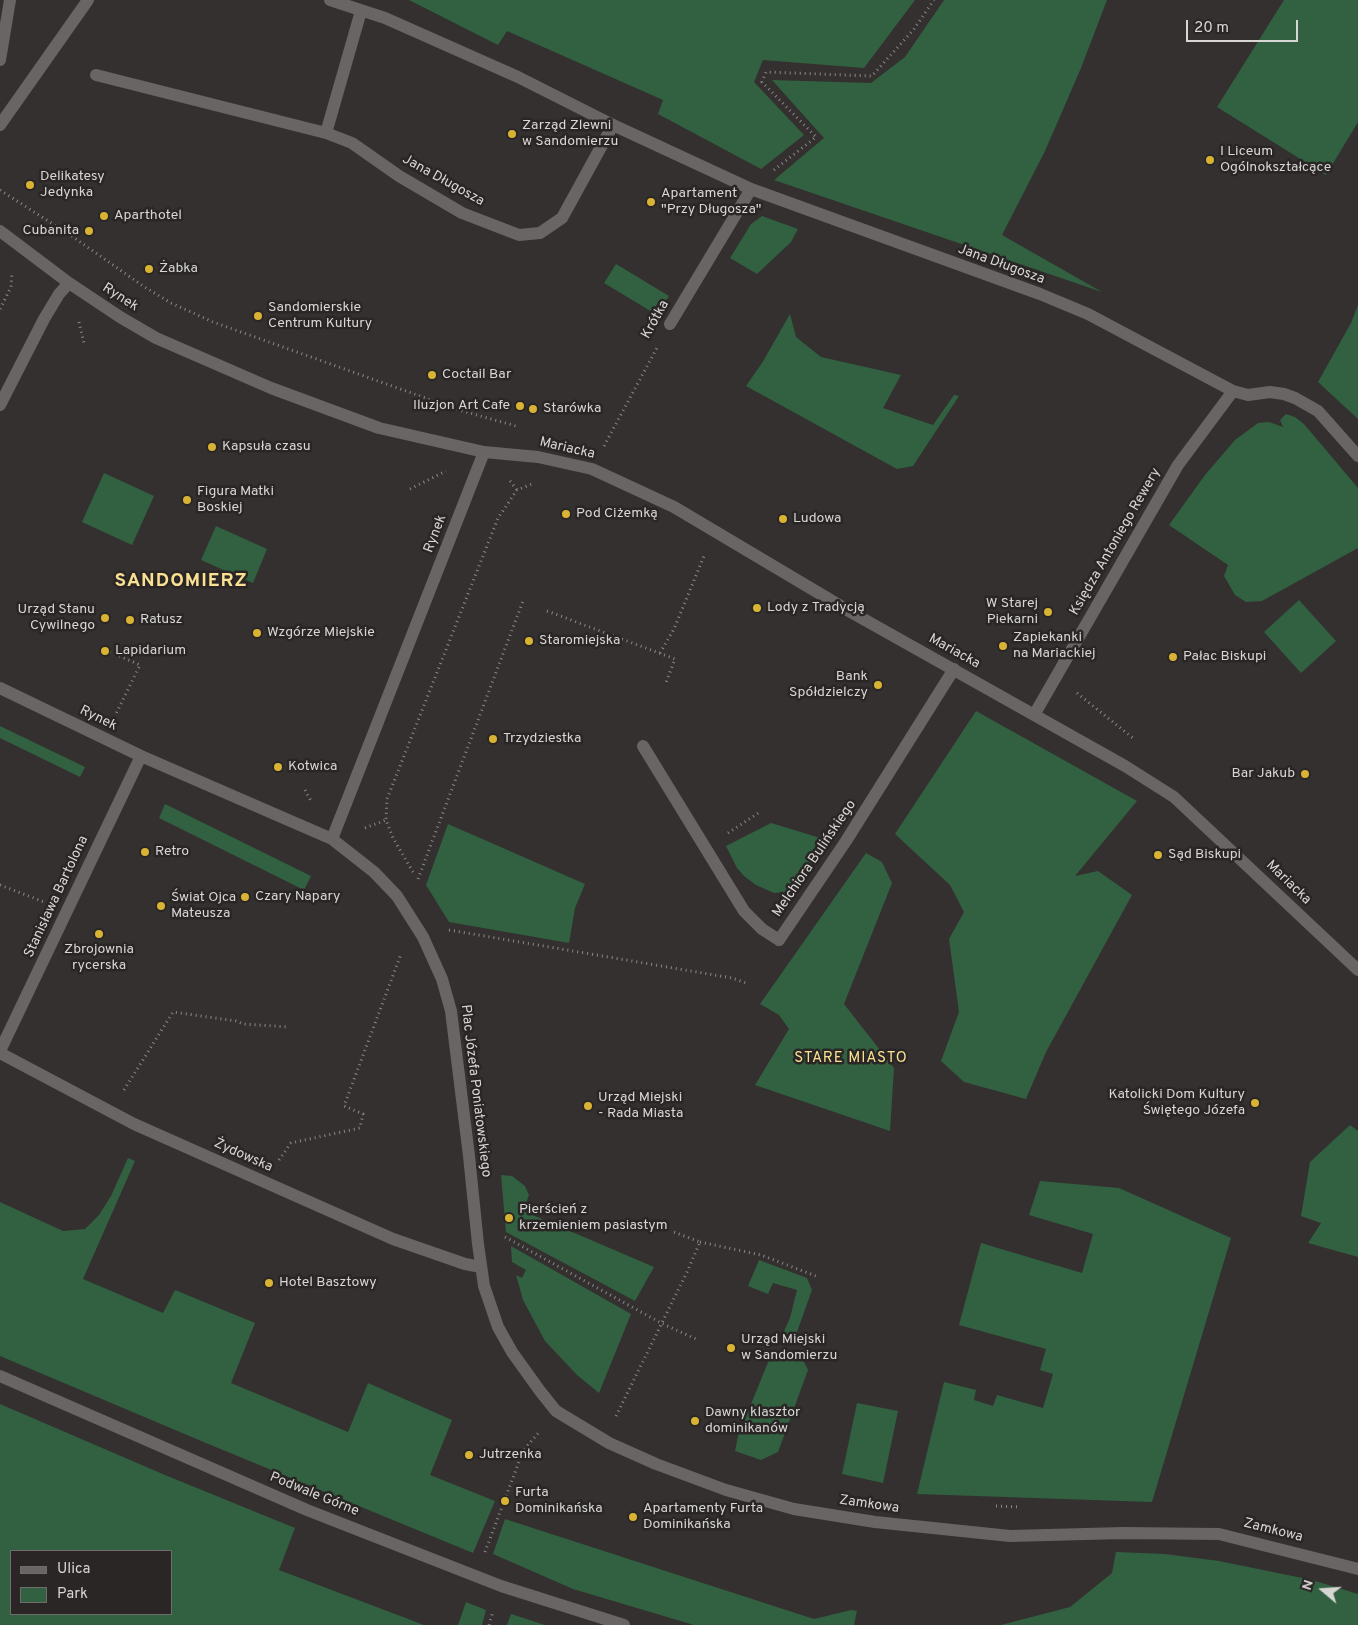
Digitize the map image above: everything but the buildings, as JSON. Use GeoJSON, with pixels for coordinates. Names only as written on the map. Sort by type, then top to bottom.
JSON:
{"type":"FeatureCollection","features":[{"type":"Feature","properties":{"kind":"street"},"geometry":{"type":"LineString","coordinates":[[0,60],[10,0]]}},
{"type":"Feature","properties":{"kind":"street"},"geometry":{"type":"LineString","coordinates":[[0,125],[88,0]]}},
{"type":"Feature","properties":{"kind":"street","name":"Jana Długosza"},"geometry":{"type":"LineString","coordinates":[[330,0],[385,18],[518,78],[613,125],[751,189],[1040,294],[1088,314],[1233,391],[1248,396],[1270,392],[1296,398],[1318,411],[1358,456]]}},
{"type":"Feature","properties":{"kind":"street"},"geometry":{"type":"LineString","coordinates":[[326,133],[361,11]]}},
{"type":"Feature","properties":{"kind":"street","name":"Jana Długosza"},"geometry":{"type":"LineString","coordinates":[[96,74],[326,133],[352,143],[399,176],[462,213],[519,235],[540,232],[562,218],[613,125]]}},
{"type":"Feature","properties":{"kind":"street","name":"Krótka"},"geometry":{"type":"LineString","coordinates":[[670,324],[751,189]]}},
{"type":"Feature","properties":{"kind":"street","name":"Rynek"},"geometry":{"type":"LineString","coordinates":[[0,231],[69,283],[156,338],[271,388],[379,428],[484,452],[332,839],[141,756],[0,688]]}},
{"type":"Feature","properties":{"kind":"street"},"geometry":{"type":"LineString","coordinates":[[0,404],[44,319],[59,294],[69,283]]}},
{"type":"Feature","properties":{"kind":"street","name":"Księdza Antoniego Rewery"},"geometry":{"type":"LineString","coordinates":[[1034,714],[1178,465],[1233,391]]}},
{"type":"Feature","properties":{"kind":"street","name":"Mariacka"},"geometry":{"type":"LineString","coordinates":[[484,452],[538,457],[592,469],[674,507],[758,558],[1125,766],[1174,797],[1358,970]]}},
{"type":"Feature","properties":{"kind":"street","name":"Melchiora Bulińskiego"},"geometry":{"type":"LineString","coordinates":[[643,746],[744,911],[762,929],[779,940],[846,841],[954,669]]}},
{"type":"Feature","properties":{"kind":"street","name":"Stanisława Bartolona"},"geometry":{"type":"LineString","coordinates":[[0,1052],[141,756]]}},
{"type":"Feature","properties":{"kind":"street","name":"Plac Józefa Poniatowskiego"},"geometry":{"type":"LineString","coordinates":[[332,839],[374,872],[397,896],[423,937],[442,979],[451,1011],[481,1267]]}},
{"type":"Feature","properties":{"kind":"street","name":"Żydowska"},"geometry":{"type":"LineString","coordinates":[[0,1052],[134,1124],[393,1239],[464,1264],[481,1267]]}},
{"type":"Feature","properties":{"kind":"street","name":"Zamkowa"},"geometry":{"type":"LineString","coordinates":[[481,1267],[484,1286],[498,1327],[512,1352],[556,1411],[609,1443],[656,1464],[726,1490],[794,1509],[875,1522],[1010,1536],[1122,1533],[1227,1535],[1358,1568]]}},
{"type":"Feature","properties":{"kind":"street","name":"Podwale Górne"},"geometry":{"type":"LineString","coordinates":[[0,1376],[307,1510],[501,1586],[624,1625]]}},
{"type":"Feature","properties":{"kind":"path"},"geometry":{"type":"LineString","coordinates":[[770,173],[816,137],[762,82],[766,72],[872,76],[914,29],[934,0]]}},
{"type":"Feature","properties":{"kind":"path"},"geometry":{"type":"LineString","coordinates":[[0,190],[171,303],[213,322],[459,410],[521,428]]}},
{"type":"Feature","properties":{"kind":"path"},"geometry":{"type":"LineString","coordinates":[[0,309],[11,287],[13,268]]}},
{"type":"Feature","properties":{"kind":"path","name":"Krótka"},"geometry":{"type":"LineString","coordinates":[[592,469],[670,324]]}},
{"type":"Feature","properties":{"kind":"path"},"geometry":{"type":"LineString","coordinates":[[524,601],[417,880],[393,838],[386,820],[387,800],[498,518],[518,490],[535,482]]}},
{"type":"Feature","properties":{"kind":"path"},"geometry":{"type":"LineString","coordinates":[[660,653],[674,629],[704,555]]}},
{"type":"Feature","properties":{"kind":"path"},"geometry":{"type":"LineString","coordinates":[[547,610],[675,659],[665,685]]}},
{"type":"Feature","properties":{"kind":"path"},"geometry":{"type":"LineString","coordinates":[[103,738],[120,708],[140,665],[110,652]]}},
{"type":"Feature","properties":{"kind":"path"},"geometry":{"type":"LineString","coordinates":[[723,836],[760,812]]}},
{"type":"Feature","properties":{"kind":"path"},"geometry":{"type":"LineString","coordinates":[[0,885],[47,903]]}},
{"type":"Feature","properties":{"kind":"path"},"geometry":{"type":"LineString","coordinates":[[446,930],[732,978],[746,983]]}},
{"type":"Feature","properties":{"kind":"path"},"geometry":{"type":"LineString","coordinates":[[278,1162],[291,1143],[360,1128],[363,1114],[344,1106],[401,954]]}},
{"type":"Feature","properties":{"kind":"path"},"geometry":{"type":"LineString","coordinates":[[121,1094],[173,1012],[236,1021],[243,1024],[289,1027]]}},
{"type":"Feature","properties":{"kind":"path"},"geometry":{"type":"LineString","coordinates":[[671,1231],[700,1242],[761,1255],[816,1276]]}},
{"type":"Feature","properties":{"kind":"path"},"geometry":{"type":"LineString","coordinates":[[503,1245],[501,1235],[661,1323],[696,1340]]}},
{"type":"Feature","properties":{"kind":"path"},"geometry":{"type":"LineString","coordinates":[[608,1414],[614,1419],[700,1242]]}},
{"type":"Feature","properties":{"kind":"path"},"geometry":{"type":"LineString","coordinates":[[484,1556],[523,1451]]}},
{"type":"Feature","properties":{"kind":"path"},"geometry":{"type":"LineString","coordinates":[[991,1506],[1029,1508]]}},
{"type":"Feature","properties":{"kind":"green space"},"geometry":{"type":"Polygon","coordinates":[[[409,0],[915,0],[864,68],[763,60],[754,82],[804,135],[761,169],[658,114],[663,100],[507,31],[498,45],[409,0]]]}},
{"type":"Feature","properties":{"kind":"green space"},"geometry":{"type":"Polygon","coordinates":[[[944,0],[1107,0],[1081,68],[1045,151],[1002,235],[1102,292],[774,180],[824,138],[772,80],[871,83],[905,57],[944,0]]]}},
{"type":"Feature","properties":{"kind":"green space"},"geometry":{"type":"Polygon","coordinates":[[[1284,0],[1358,0],[1358,122],[1326,175],[1217,107],[1284,0]]]}},
{"type":"Feature","properties":{"kind":"green space"},"geometry":{"type":"Polygon","coordinates":[[[762,216],[798,229],[791,242],[757,274],[730,258],[751,224],[762,216]]]}},
{"type":"Feature","properties":{"kind":"green space"},"geometry":{"type":"Polygon","coordinates":[[[616,264],[669,296],[657,315],[604,283],[616,264]]]}},
{"type":"Feature","properties":{"kind":"green space"},"geometry":{"type":"Polygon","coordinates":[[[1358,305],[1358,419],[1318,382],[1351,323],[1358,305]]]}},
{"type":"Feature","properties":{"kind":"green space"},"geometry":{"type":"Polygon","coordinates":[[[790,314],[796,337],[821,357],[901,375],[883,408],[933,425],[954,395],[959,396],[913,466],[897,469],[746,386],[762,363],[790,314]]]}},
{"type":"Feature","properties":{"kind":"green space"},"geometry":{"type":"Polygon","coordinates":[[[1286,414],[1295,417],[1304,424],[1358,488],[1358,548],[1262,601],[1246,602],[1235,595],[1224,576],[1228,565],[1169,525],[1205,475],[1235,440],[1258,423],[1269,422],[1283,427],[1280,420],[1286,414]]]}},
{"type":"Feature","properties":{"kind":"green space"},"geometry":{"type":"Polygon","coordinates":[[[104,473],[154,496],[132,545],[82,522],[104,473]]]}},
{"type":"Feature","properties":{"kind":"green space"},"geometry":{"type":"Polygon","coordinates":[[[216,526],[267,549],[253,583],[201,560],[216,526]]]}},
{"type":"Feature","properties":{"kind":"green space"},"geometry":{"type":"Polygon","coordinates":[[[1299,600],[1336,641],[1301,673],[1264,632],[1299,600]]]}},
{"type":"Feature","properties":{"kind":"green space"},"geometry":{"type":"Polygon","coordinates":[[[976,711],[1137,801],[1075,876],[1098,871],[1132,895],[1046,1052],[1026,1099],[964,1082],[941,1061],[959,1012],[949,939],[964,912],[950,885],[895,834],[976,711]]]}},
{"type":"Feature","properties":{"kind":"green space"},"geometry":{"type":"Polygon","coordinates":[[[0,726],[85,767],[80,777],[0,738],[0,726]]]}},
{"type":"Feature","properties":{"kind":"green space"},"geometry":{"type":"Polygon","coordinates":[[[165,804],[311,876],[304,890],[159,818],[165,804]]]}},
{"type":"Feature","properties":{"kind":"green space"},"geometry":{"type":"Polygon","coordinates":[[[771,823],[817,837],[822,841],[821,847],[801,882],[793,889],[784,892],[774,893],[756,885],[744,876],[737,868],[726,846],[771,823]]]}},
{"type":"Feature","properties":{"kind":"green space"},"geometry":{"type":"Polygon","coordinates":[[[448,824],[585,884],[575,908],[569,943],[449,922],[426,885],[448,824]]]}},
{"type":"Feature","properties":{"kind":"green space"},"geometry":{"type":"Polygon","coordinates":[[[866,853],[882,862],[892,883],[844,1004],[894,1068],[890,1131],[755,1085],[789,1029],[779,1015],[760,1004],[866,853]]]}},
{"type":"Feature","properties":{"kind":"green space"},"geometry":{"type":"Polygon","coordinates":[[[1350,1125],[1358,1131],[1358,1257],[1308,1243],[1321,1223],[1301,1216],[1310,1162],[1350,1125]]]}},
{"type":"Feature","properties":{"kind":"green space"},"geometry":{"type":"Polygon","coordinates":[[[128,1158],[135,1161],[83,1279],[163,1313],[175,1290],[255,1323],[231,1383],[348,1432],[368,1383],[452,1420],[430,1475],[495,1501],[473,1553],[0,1356],[0,1202],[63,1231],[85,1229],[99,1215],[111,1196],[128,1158]]]}},
{"type":"Feature","properties":{"kind":"green space"},"geometry":{"type":"Polygon","coordinates":[[[501,1175],[512,1176],[525,1186],[529,1195],[523,1211],[654,1267],[635,1301],[506,1232],[501,1175]]]}},
{"type":"Feature","properties":{"kind":"green space"},"geometry":{"type":"Polygon","coordinates":[[[1040,1181],[1119,1188],[1231,1238],[1152,1502],[917,1494],[944,1382],[976,1390],[974,1400],[993,1406],[997,1395],[1043,1408],[1053,1374],[1040,1370],[1046,1349],[959,1325],[981,1243],[1082,1273],[1093,1234],[1029,1215],[1040,1181]]]}},
{"type":"Feature","properties":{"kind":"green space"},"geometry":{"type":"Polygon","coordinates":[[[511,1246],[631,1314],[599,1393],[577,1375],[545,1341],[523,1300],[516,1275],[522,1278],[526,1270],[512,1262],[511,1246]]]}},
{"type":"Feature","properties":{"kind":"green space"},"geometry":{"type":"Polygon","coordinates":[[[759,1260],[807,1278],[812,1290],[793,1343],[781,1338],[790,1318],[797,1290],[773,1283],[768,1294],[748,1286],[759,1260]]]}},
{"type":"Feature","properties":{"kind":"green space"},"geometry":{"type":"Polygon","coordinates":[[[773,1350],[804,1362],[808,1370],[778,1452],[761,1460],[735,1451],[738,1436],[773,1350]]]}},
{"type":"Feature","properties":{"kind":"green space"},"geometry":{"type":"Polygon","coordinates":[[[857,1403],[898,1411],[883,1483],[842,1474],[857,1403]]]}},
{"type":"Feature","properties":{"kind":"green space"},"geometry":{"type":"Polygon","coordinates":[[[0,1404],[165,1475],[295,1528],[279,1570],[424,1625],[0,1625],[0,1404]]]}},
{"type":"Feature","properties":{"kind":"green space"},"geometry":{"type":"Polygon","coordinates":[[[505,1519],[814,1619],[851,1610],[857,1611],[854,1625],[694,1625],[573,1589],[493,1554],[505,1519]]]}},
{"type":"Feature","properties":{"kind":"green space"},"geometry":{"type":"Polygon","coordinates":[[[1116,1552],[1165,1554],[1219,1561],[1312,1580],[1358,1594],[1358,1625],[1001,1625],[1070,1607],[1112,1573],[1116,1552]]]}},
{"type":"Feature","properties":{"kind":"green space"},"geometry":{"type":"Polygon","coordinates":[[[466,1602],[486,1610],[482,1625],[458,1625],[466,1602]]]}},
{"type":"Feature","properties":{"kind":"green space"},"geometry":{"type":"Polygon","coordinates":[[[511,1614],[545,1625],[507,1625],[511,1614]]]}},
{"type":"Feature","properties":{"kind":"place","name":"Zarząd Zlewni w Sandomierzu"},"geometry":{"type":"Point","coordinates":[512,134]}},
{"type":"Feature","properties":{"kind":"place","name":"I Liceum Ogólnokształcące"},"geometry":{"type":"Point","coordinates":[1210,160]}},
{"type":"Feature","properties":{"kind":"place","name":"Delikatesy Jedynka"},"geometry":{"type":"Point","coordinates":[30,185]}},
{"type":"Feature","properties":{"kind":"place","name":"Apartament \"Przy Długosza\""},"geometry":{"type":"Point","coordinates":[651,202]}},
{"type":"Feature","properties":{"kind":"place","name":"Aparthotel"},"geometry":{"type":"Point","coordinates":[104,216]}},
{"type":"Feature","properties":{"kind":"place","name":"Cubanita"},"geometry":{"type":"Point","coordinates":[89,231]}},
{"type":"Feature","properties":{"kind":"place","name":"Żabka"},"geometry":{"type":"Point","coordinates":[149,269]}},
{"type":"Feature","properties":{"kind":"place","name":"Sandomierskie Centrum Kultury"},"geometry":{"type":"Point","coordinates":[258,316]}},
{"type":"Feature","properties":{"kind":"place","name":"Coctail Bar"},"geometry":{"type":"Point","coordinates":[432,375]}},
{"type":"Feature","properties":{"kind":"place","name":"Iluzjon Art Cafe"},"geometry":{"type":"Point","coordinates":[520,406]}},
{"type":"Feature","properties":{"kind":"place","name":"Starówka"},"geometry":{"type":"Point","coordinates":[533,409]}},
{"type":"Feature","properties":{"kind":"place","name":"Kapsuła czasu"},"geometry":{"type":"Point","coordinates":[212,447]}},
{"type":"Feature","properties":{"kind":"place","name":"Figura Matki Boskiej"},"geometry":{"type":"Point","coordinates":[187,500]}},
{"type":"Feature","properties":{"kind":"place","name":"Pod Ciżemką"},"geometry":{"type":"Point","coordinates":[566,514]}},
{"type":"Feature","properties":{"kind":"place","name":"Ludowa"},"geometry":{"type":"Point","coordinates":[783,519]}},
{"type":"Feature","properties":{"kind":"place","name":"Lody z Tradycją"},"geometry":{"type":"Point","coordinates":[757,608]}},
{"type":"Feature","properties":{"kind":"place","name":"W Starej Piekarni"},"geometry":{"type":"Point","coordinates":[1048,612]}},
{"type":"Feature","properties":{"kind":"place","name":"Urząd Stanu Cywilnego"},"geometry":{"type":"Point","coordinates":[105,618]}},
{"type":"Feature","properties":{"kind":"place","name":"Ratusz"},"geometry":{"type":"Point","coordinates":[130,620]}},
{"type":"Feature","properties":{"kind":"place","name":"Wzgórze Miejskie"},"geometry":{"type":"Point","coordinates":[257,633]}},
{"type":"Feature","properties":{"kind":"place","name":"Staromiejska"},"geometry":{"type":"Point","coordinates":[529,641]}},
{"type":"Feature","properties":{"kind":"place","name":"Zapiekanki na Mariackiej"},"geometry":{"type":"Point","coordinates":[1003,646]}},
{"type":"Feature","properties":{"kind":"place","name":"Lapidarium"},"geometry":{"type":"Point","coordinates":[105,651]}},
{"type":"Feature","properties":{"kind":"place","name":"Pałac Biskupi"},"geometry":{"type":"Point","coordinates":[1173,657]}},
{"type":"Feature","properties":{"kind":"place","name":"Bank Spółdzielczy"},"geometry":{"type":"Point","coordinates":[878,685]}},
{"type":"Feature","properties":{"kind":"place","name":"Trzydziestka"},"geometry":{"type":"Point","coordinates":[493,739]}},
{"type":"Feature","properties":{"kind":"place","name":"Kotwica"},"geometry":{"type":"Point","coordinates":[278,767]}},
{"type":"Feature","properties":{"kind":"place","name":"Bar Jakub"},"geometry":{"type":"Point","coordinates":[1305,774]}},
{"type":"Feature","properties":{"kind":"place","name":"Retro"},"geometry":{"type":"Point","coordinates":[145,852]}},
{"type":"Feature","properties":{"kind":"place","name":"Sąd Biskupi"},"geometry":{"type":"Point","coordinates":[1158,855]}},
{"type":"Feature","properties":{"kind":"place","name":"Czary Napary"},"geometry":{"type":"Point","coordinates":[245,897]}},
{"type":"Feature","properties":{"kind":"place","name":"Świat Ojca Mateusza"},"geometry":{"type":"Point","coordinates":[161,906]}},
{"type":"Feature","properties":{"kind":"place","name":"Zbrojownia rycerska"},"geometry":{"type":"Point","coordinates":[99,934]}},
{"type":"Feature","properties":{"kind":"place","name":"Katolicki Dom Kultury Świętego Józefa"},"geometry":{"type":"Point","coordinates":[1255,1103]}},
{"type":"Feature","properties":{"kind":"place","name":"Urząd Miejski - Rada Miasta"},"geometry":{"type":"Point","coordinates":[588,1106]}},
{"type":"Feature","properties":{"kind":"place","name":"Pierścień z krzemieniem pasiastym"},"geometry":{"type":"Point","coordinates":[509,1218]}},
{"type":"Feature","properties":{"kind":"place","name":"Hotel Basztowy"},"geometry":{"type":"Point","coordinates":[269,1283]}},
{"type":"Feature","properties":{"kind":"place","name":"Urząd Miejski w Sandomierzu"},"geometry":{"type":"Point","coordinates":[731,1348]}},
{"type":"Feature","properties":{"kind":"place","name":"Dawny klasztor dominikanów"},"geometry":{"type":"Point","coordinates":[695,1421]}},
{"type":"Feature","properties":{"kind":"place","name":"Jutrzenka"},"geometry":{"type":"Point","coordinates":[469,1455]}},
{"type":"Feature","properties":{"kind":"place","name":"Furta Dominikańska"},"geometry":{"type":"Point","coordinates":[505,1501]}},
{"type":"Feature","properties":{"kind":"place","name":"Apartamenty Furta Dominikańska"},"geometry":{"type":"Point","coordinates":[633,1517]}},
{"type":"Feature","properties":{"kind":"district","name":"SANDOMIERZ"},"geometry":{"type":"Point","coordinates":[181,582]}},
{"type":"Feature","properties":{"kind":"district","name":"STARE MIASTO"},"geometry":{"type":"Point","coordinates":[851,1059]}}]}
